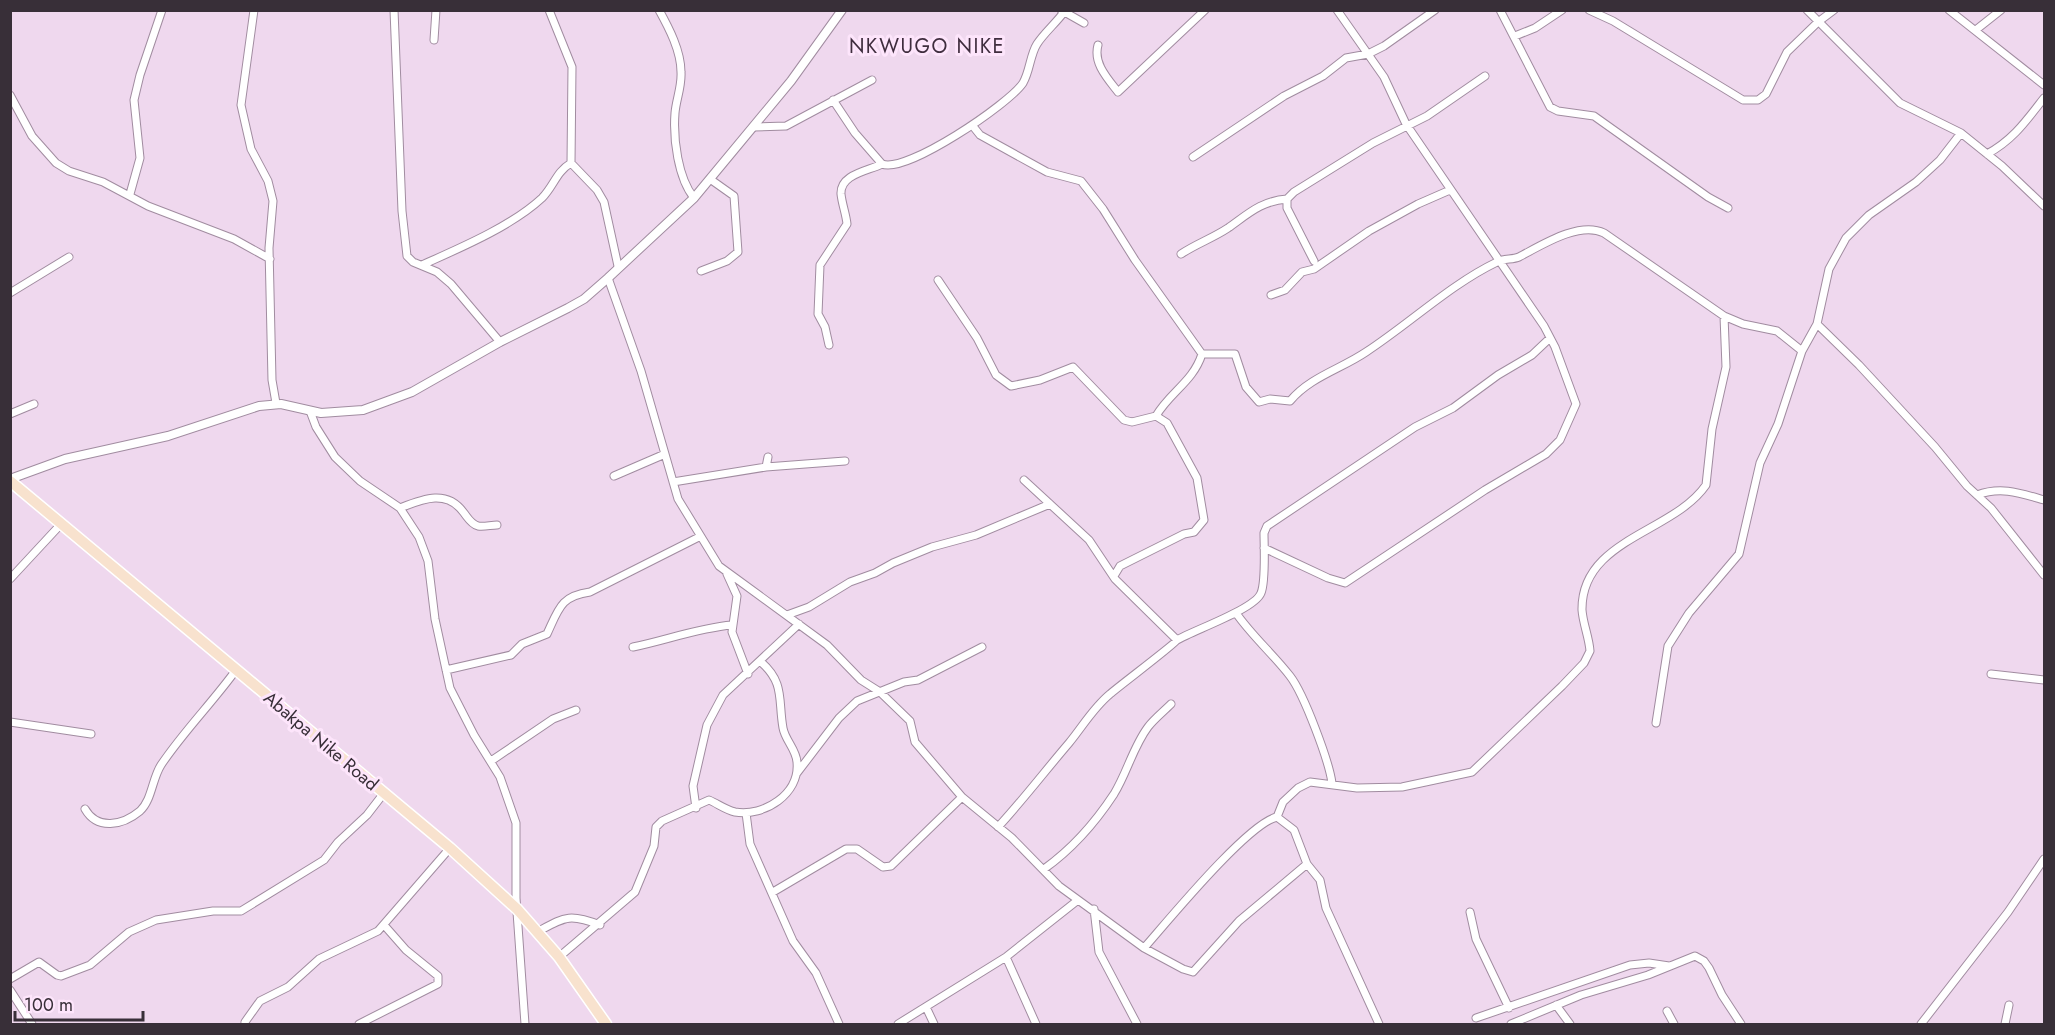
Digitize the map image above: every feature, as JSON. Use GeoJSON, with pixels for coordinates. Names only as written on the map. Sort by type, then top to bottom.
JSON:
{"type":"FeatureCollection","features":[{"type":"Feature","properties":{"kind":"main road","name":"Abakpa Nike Road"},"geometry":{"type":"LineString","coordinates":[[10,480],[450,848],[517,909],[560,957],[606,1024]]}},
{"type":"Feature","properties":{"kind":"street"},"geometry":{"type":"LineString","coordinates":[[130,194],[140,158],[134,100],[162,10]]}},
{"type":"Feature","properties":{"kind":"street"},"geometry":{"type":"LineString","coordinates":[[254,10],[242,90],[242,111],[251,149],[272,191],[270,259],[272,380],[276,403]]}},
{"type":"Feature","properties":{"kind":"street"},"geometry":{"type":"LineString","coordinates":[[394,10],[405,248],[413,262],[437,272],[451,284],[500,342]]}},
{"type":"Feature","properties":{"kind":"street"},"geometry":{"type":"LineString","coordinates":[[434,40],[436,10]]}},
{"type":"Feature","properties":{"kind":"street"},"geometry":{"type":"LineString","coordinates":[[549,10],[572,67],[571,163],[597,190],[604,202],[618,266]]}},
{"type":"Feature","properties":{"kind":"street"},"geometry":{"type":"LineString","coordinates":[[659,10],[673,37],[680,64],[675,114],[680,171],[685,186],[694,198]]}},
{"type":"Feature","properties":{"kind":"street"},"geometry":{"type":"LineString","coordinates":[[10,480],[65,459],[168,436],[251,408],[276,403],[310,411],[348,412],[385,404],[435,380],[500,342],[584,299],[694,198],[754,127],[842,10]]}},
{"type":"Feature","properties":{"kind":"street"},"geometry":{"type":"LineString","coordinates":[[1098,45],[1096,53],[1101,69],[1118,92],[1205,10]]}},
{"type":"Feature","properties":{"kind":"street"},"geometry":{"type":"LineString","coordinates":[[1264,548],[1328,578],[1345,583],[1485,490],[1546,454],[1560,440],[1576,404],[1550,338],[1406,124],[1390,87],[1337,10]]}},
{"type":"Feature","properties":{"kind":"street"},"geometry":{"type":"LineString","coordinates":[[1193,157],[1284,96],[1323,76],[1346,58],[1368,54],[1384,46],[1435,10]]}},
{"type":"Feature","properties":{"kind":"street"},"geometry":{"type":"LineString","coordinates":[[1500,10],[1550,107],[1558,111],[1594,116],[1708,197],[1728,208]]}},
{"type":"Feature","properties":{"kind":"street"},"geometry":{"type":"LineString","coordinates":[[1515,36],[1535,28],[1562,10]]}},
{"type":"Feature","properties":{"kind":"street"},"geometry":{"type":"LineString","coordinates":[[1589,10],[1613,21],[1743,100],[1758,100],[1766,94],[1787,52],[1834,10]]}},
{"type":"Feature","properties":{"kind":"street"},"geometry":{"type":"LineString","coordinates":[[1807,10],[1900,103],[1961,133],[2044,206]]}},
{"type":"Feature","properties":{"kind":"street"},"geometry":{"type":"LineString","coordinates":[[1949,10],[1977,29],[2044,85]]}},
{"type":"Feature","properties":{"kind":"street"},"geometry":{"type":"LineString","coordinates":[[1977,29],[2001,10]]}},
{"type":"Feature","properties":{"kind":"street"},"geometry":{"type":"LineString","coordinates":[[829,345],[825,327],[818,314],[820,266],[847,224],[841,193],[844,183],[854,174],[882,164],[892,165],[925,153],[972,125],[1022,84],[1036,44],[1063,11],[1084,23]]}},
{"type":"Feature","properties":{"kind":"street"},"geometry":{"type":"LineString","coordinates":[[1181,254],[1227,229],[1249,211],[1270,200],[1287,199],[1321,174],[1406,124],[1427,116],[1485,76]]}},
{"type":"Feature","properties":{"kind":"street"},"geometry":{"type":"LineString","coordinates":[[754,127],[786,126],[872,80]]}},
{"type":"Feature","properties":{"kind":"street"},"geometry":{"type":"LineString","coordinates":[[10,95],[32,136],[56,164],[130,194],[154,208],[234,238],[270,259]]}},
{"type":"Feature","properties":{"kind":"street"},"geometry":{"type":"LineString","coordinates":[[1987,154],[2005,144],[2022,128],[2044,98]]}},
{"type":"Feature","properties":{"kind":"street"},"geometry":{"type":"LineString","coordinates":[[833,100],[855,133],[882,164]]}},
{"type":"Feature","properties":{"kind":"street"},"geometry":{"type":"LineString","coordinates":[[972,125],[980,135],[1001,144],[1047,172],[1081,181],[1103,209],[1135,260],[1202,354]]}},
{"type":"Feature","properties":{"kind":"street"},"geometry":{"type":"LineString","coordinates":[[1656,723],[1668,646],[1689,613],[1739,554],[1760,463],[1778,424],[1802,351],[1817,324],[1829,269],[1846,238],[1869,215],[1916,182],[1940,160],[1961,133]]}},
{"type":"Feature","properties":{"kind":"street"},"geometry":{"type":"LineString","coordinates":[[422,265],[459,248],[521,214],[544,197],[556,175],[571,163]]}},
{"type":"Feature","properties":{"kind":"street"},"geometry":{"type":"LineString","coordinates":[[701,271],[728,261],[738,252],[734,196],[710,179]]}},
{"type":"Feature","properties":{"kind":"street"},"geometry":{"type":"LineString","coordinates":[[1272,296],[1285,290],[1302,272],[1314,269],[1369,231],[1418,204],[1450,190]]}},
{"type":"Feature","properties":{"kind":"street"},"geometry":{"type":"LineString","coordinates":[[1287,199],[1287,208],[1314,261]]}},
{"type":"Feature","properties":{"kind":"street"},"geometry":{"type":"LineString","coordinates":[[1202,354],[1234,354],[1246,387],[1258,402],[1270,399],[1290,401],[1303,387],[1368,351],[1499,261],[1515,259],[1542,244],[1590,228],[1604,233],[1724,316],[1743,324],[1777,331],[1802,351]]}},
{"type":"Feature","properties":{"kind":"street"},"geometry":{"type":"LineString","coordinates":[[10,294],[69,257]]}},
{"type":"Feature","properties":{"kind":"street"},"geometry":{"type":"LineString","coordinates":[[608,278],[642,370],[678,499],[699,537],[727,574],[736,596],[732,632],[748,674]]}},
{"type":"Feature","properties":{"kind":"street"},"geometry":{"type":"LineString","coordinates":[[938,280],[977,338],[996,375],[1011,386],[1040,380],[1073,367],[1124,420],[1132,422],[1156,416],[1164,402],[1191,378],[1202,354]]}},
{"type":"Feature","properties":{"kind":"street"},"geometry":{"type":"LineString","coordinates":[[1277,817],[1283,802],[1298,788],[1310,782],[1357,788],[1402,787],[1472,772],[1535,714],[1584,663],[1590,651],[1582,609],[1593,572],[1613,549],[1660,524],[1706,485],[1712,429],[1726,368],[1724,316]]}},
{"type":"Feature","properties":{"kind":"street"},"geometry":{"type":"LineString","coordinates":[[1817,324],[1859,365],[1991,508],[2044,575]]}},
{"type":"Feature","properties":{"kind":"street"},"geometry":{"type":"LineString","coordinates":[[999,827],[1022,802],[1095,708],[1148,662],[1173,646],[1177,640],[1251,604],[1262,592],[1264,532],[1272,522],[1288,514],[1415,427],[1453,408],[1498,375],[1532,355],[1550,338]]}},
{"type":"Feature","properties":{"kind":"street"},"geometry":{"type":"LineString","coordinates":[[10,414],[34,404]]}},
{"type":"Feature","properties":{"kind":"street"},"geometry":{"type":"LineString","coordinates":[[310,411],[325,443],[342,464],[366,486],[400,508],[419,537],[428,561],[446,670],[454,698],[507,793],[516,823],[517,909],[525,1024]]}},
{"type":"Feature","properties":{"kind":"street"},"geometry":{"type":"LineString","coordinates":[[1114,576],[1120,566],[1184,534],[1194,532],[1204,520],[1197,478],[1167,423],[1156,416]]}},
{"type":"Feature","properties":{"kind":"street"},"geometry":{"type":"LineString","coordinates":[[614,476],[631,467],[647,464],[665,453]]}},
{"type":"Feature","properties":{"kind":"street"},"geometry":{"type":"LineString","coordinates":[[766,467],[768,457]]}},
{"type":"Feature","properties":{"kind":"street"},"geometry":{"type":"LineString","coordinates":[[673,482],[766,467],[845,461]]}},
{"type":"Feature","properties":{"kind":"street"},"geometry":{"type":"LineString","coordinates":[[1024,480],[1089,540],[1114,576],[1149,615],[1177,640]]}},
{"type":"Feature","properties":{"kind":"street"},"geometry":{"type":"LineString","coordinates":[[1977,495],[1994,489],[2044,500]]}},
{"type":"Feature","properties":{"kind":"street"},"geometry":{"type":"LineString","coordinates":[[400,508],[443,497],[454,501],[473,523],[479,526],[497,525]]}},
{"type":"Feature","properties":{"kind":"street"},"geometry":{"type":"LineString","coordinates":[[787,615],[809,607],[850,582],[875,573],[893,563],[932,547],[976,535],[1050,504]]}},
{"type":"Feature","properties":{"kind":"street"},"geometry":{"type":"LineString","coordinates":[[10,579],[62,523]]}},
{"type":"Feature","properties":{"kind":"street"},"geometry":{"type":"LineString","coordinates":[[446,670],[511,655],[522,644],[547,634],[560,606],[572,595],[590,592],[699,537]]}},
{"type":"Feature","properties":{"kind":"street"},"geometry":{"type":"LineString","coordinates":[[727,574],[762,596],[827,645],[861,680],[880,692],[910,721],[915,742],[962,797],[999,827],[1059,886],[1094,909],[1144,948],[1183,969],[1193,972],[1239,921],[1307,864]]}},
{"type":"Feature","properties":{"kind":"street"},"geometry":{"type":"LineString","coordinates":[[1236,612],[1251,634],[1290,676],[1304,703],[1330,769],[1332,783]]}},
{"type":"Feature","properties":{"kind":"street"},"geometry":{"type":"LineString","coordinates":[[696,808],[693,786],[707,725],[723,695],[761,662],[799,624]]}},
{"type":"Feature","properties":{"kind":"street"},"geometry":{"type":"LineString","coordinates":[[633,646],[670,639],[686,632],[732,625]]}},
{"type":"Feature","properties":{"kind":"street"},"geometry":{"type":"LineString","coordinates":[[560,957],[625,903],[639,886],[654,846],[657,826],[710,801],[728,810],[746,813],[766,808],[791,788],[797,773],[839,718],[857,701],[904,682],[918,680],[982,647]]}},
{"type":"Feature","properties":{"kind":"street"},"geometry":{"type":"LineString","coordinates":[[761,662],[774,674],[780,689],[778,705],[783,731],[797,759],[797,773]]}},
{"type":"Feature","properties":{"kind":"street"},"geometry":{"type":"LineString","coordinates":[[85,809],[94,822],[100,825],[113,823],[140,811],[148,800],[162,765],[236,670]]}},
{"type":"Feature","properties":{"kind":"street"},"geometry":{"type":"LineString","coordinates":[[1991,674],[2044,680]]}},
{"type":"Feature","properties":{"kind":"street"},"geometry":{"type":"LineString","coordinates":[[1044,869],[1061,857],[1100,814],[1130,765],[1139,742],[1149,726],[1171,704]]}},
{"type":"Feature","properties":{"kind":"street"},"geometry":{"type":"LineString","coordinates":[[491,761],[553,719],[576,710]]}},
{"type":"Feature","properties":{"kind":"street"},"geometry":{"type":"LineString","coordinates":[[10,722],[91,734]]}},
{"type":"Feature","properties":{"kind":"street"},"geometry":{"type":"LineString","coordinates":[[10,979],[39,962],[61,976],[72,972],[96,962],[129,932],[156,920],[213,911],[241,911],[324,860],[338,842],[367,815],[384,793]]}},
{"type":"Feature","properties":{"kind":"street"},"geometry":{"type":"LineString","coordinates":[[773,892],[846,849],[857,849],[883,867],[891,866],[962,797]]}},
{"type":"Feature","properties":{"kind":"street"},"geometry":{"type":"LineString","coordinates":[[746,813],[750,844],[793,941],[816,973],[839,1024]]}},
{"type":"Feature","properties":{"kind":"street"},"geometry":{"type":"LineString","coordinates":[[1277,817],[1294,830],[1307,864],[1320,880],[1326,908],[1379,1024]]}},
{"type":"Feature","properties":{"kind":"street"},"geometry":{"type":"LineString","coordinates":[[1144,948],[1191,891],[1257,828],[1269,819],[1277,817]]}},
{"type":"Feature","properties":{"kind":"street"},"geometry":{"type":"LineString","coordinates":[[245,1022],[260,1000],[288,987],[319,959],[373,935],[450,848]]}},
{"type":"Feature","properties":{"kind":"street"},"geometry":{"type":"LineString","coordinates":[[1921,1024],[2008,912],[2044,859]]}},
{"type":"Feature","properties":{"kind":"street"},"geometry":{"type":"LineString","coordinates":[[898,1024],[1006,957],[1078,900]]}},
{"type":"Feature","properties":{"kind":"street"},"geometry":{"type":"LineString","coordinates":[[1094,909],[1099,952],[1137,1024]]}},
{"type":"Feature","properties":{"kind":"street"},"geometry":{"type":"LineString","coordinates":[[1470,912],[1476,939],[1509,1008]]}},
{"type":"Feature","properties":{"kind":"street"},"geometry":{"type":"LineString","coordinates":[[537,932],[566,917],[580,917],[600,925]]}},
{"type":"Feature","properties":{"kind":"street"},"geometry":{"type":"LineString","coordinates":[[359,1024],[438,984],[438,976],[384,925]]}},
{"type":"Feature","properties":{"kind":"street"},"geometry":{"type":"LineString","coordinates":[[1511,1024],[1556,1005],[1669,966],[1690,956],[1704,961],[1741,1024]]}},
{"type":"Feature","properties":{"kind":"street"},"geometry":{"type":"LineString","coordinates":[[1006,957],[1036,1024]]}},
{"type":"Feature","properties":{"kind":"street"},"geometry":{"type":"LineString","coordinates":[[1476,1018],[1630,965],[1649,963],[1669,966]]}},
{"type":"Feature","properties":{"kind":"street"},"geometry":{"type":"LineString","coordinates":[[10,990],[32,1024]]}},
{"type":"Feature","properties":{"kind":"street"},"geometry":{"type":"LineString","coordinates":[[1556,1005],[1570,1024]]}},
{"type":"Feature","properties":{"kind":"street"},"geometry":{"type":"LineString","coordinates":[[2004,1024],[2009,1005]]}},
{"type":"Feature","properties":{"kind":"street"},"geometry":{"type":"LineString","coordinates":[[926,1007],[934,1024]]}},
{"type":"Feature","properties":{"kind":"street"},"geometry":{"type":"LineString","coordinates":[[1667,1011],[1674,1024]]}},
{"type":"Feature","properties":{"kind":"district","name":"NKWUGO NIKE"},"geometry":{"type":"Point","coordinates":[927,46]}}]}
